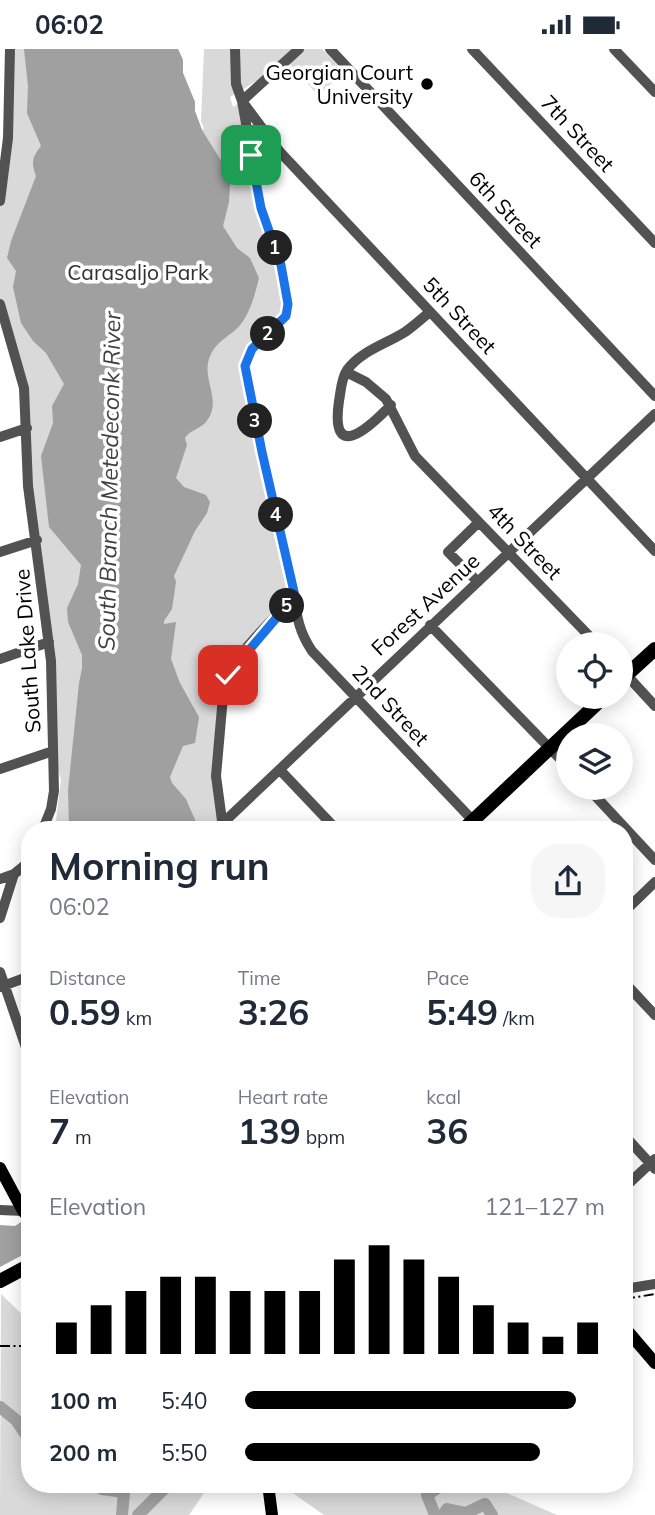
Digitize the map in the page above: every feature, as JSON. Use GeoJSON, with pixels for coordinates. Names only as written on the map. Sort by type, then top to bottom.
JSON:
{"type":"FeatureCollection","features":[{"type":"Feature","properties":{"kind":"highway"},"geometry":{"type":"LineString","coordinates":[[633,667],[655,649]]}},
{"type":"Feature","properties":{"kind":"highway"},"geometry":{"type":"LineString","coordinates":[[479,821],[591,709]]}},
{"type":"Feature","properties":{"kind":"highway"},"geometry":{"type":"LineString","coordinates":[[0,1280],[21,1270]]}},
{"type":"Feature","properties":{"kind":"main road"},"geometry":{"type":"LineString","coordinates":[[0,1168],[21,1202]]}},
{"type":"Feature","properties":{"kind":"main road"},"geometry":{"type":"LineString","coordinates":[[633,1339],[655,1363]]}},
{"type":"Feature","properties":{"kind":"main road"},"geometry":{"type":"LineString","coordinates":[[269,1493],[272,1515]]}},
{"type":"Feature","properties":{"kind":"street"},"geometry":{"type":"LineString","coordinates":[[0,201],[8,138],[10,49]]}},
{"type":"Feature","properties":{"kind":"street","name":"2nd Street"},"geometry":{"type":"LineString","coordinates":[[235,49],[236,84],[242,101],[261,208],[281,265],[288,304],[283,319],[252,349],[245,366],[295,596],[296,614],[303,637],[312,651],[468,821]]}},
{"type":"Feature","properties":{"kind":"street"},"geometry":{"type":"LineString","coordinates":[[242,101],[299,49]]}},
{"type":"Feature","properties":{"kind":"street","name":"6th Street"},"geometry":{"type":"LineString","coordinates":[[330,49],[655,396]]}},
{"type":"Feature","properties":{"kind":"street","name":"7th Street"},"geometry":{"type":"LineString","coordinates":[[472,49],[655,243]]}},
{"type":"Feature","properties":{"kind":"street"},"geometry":{"type":"LineString","coordinates":[[614,49],[655,92]]}},
{"type":"Feature","properties":{"kind":"street","name":"5th Street"},"geometry":{"type":"LineString","coordinates":[[242,101],[280,152],[655,551]]}},
{"type":"Feature","properties":{"kind":"street","name":"South Lake Drive"},"geometry":{"type":"LineString","coordinates":[[0,304],[3,328],[24,388],[28,486],[49,642],[54,791],[46,821]]}},
{"type":"Feature","properties":{"kind":"street"},"geometry":{"type":"LineString","coordinates":[[346,372],[372,387],[391,405],[373,425],[349,438],[339,431],[336,419],[346,372],[367,352],[406,331],[430,312]]}},
{"type":"Feature","properties":{"kind":"street","name":"4th Street"},"geometry":{"type":"LineString","coordinates":[[391,405],[405,440],[415,456],[586,632]]}},
{"type":"Feature","properties":{"kind":"street","name":"Forest Avenue"},"geometry":{"type":"LineString","coordinates":[[228,821],[430,625],[655,414]]}},
{"type":"Feature","properties":{"kind":"street"},"geometry":{"type":"LineString","coordinates":[[0,437],[27,428]]}},
{"type":"Feature","properties":{"kind":"street"},"geometry":{"type":"LineString","coordinates":[[477,582],[448,552],[479,522]]}},
{"type":"Feature","properties":{"kind":"street"},"geometry":{"type":"LineString","coordinates":[[0,552],[37,540]]}},
{"type":"Feature","properties":{"kind":"street"},"geometry":{"type":"LineString","coordinates":[[222,821],[216,776],[224,685],[248,648],[295,596]]}},
{"type":"Feature","properties":{"kind":"street"},"geometry":{"type":"LineString","coordinates":[[430,625],[556,754]]}},
{"type":"Feature","properties":{"kind":"street"},"geometry":{"type":"LineString","coordinates":[[0,659],[49,642]]}},
{"type":"Feature","properties":{"kind":"street"},"geometry":{"type":"LineString","coordinates":[[633,685],[655,706]]}},
{"type":"Feature","properties":{"kind":"street"},"geometry":{"type":"LineString","coordinates":[[0,769],[53,751]]}},
{"type":"Feature","properties":{"kind":"street"},"geometry":{"type":"LineString","coordinates":[[280,770],[328,821]]}},
{"type":"Feature","properties":{"kind":"street"},"geometry":{"type":"LineString","coordinates":[[599,800],[619,821]]}},
{"type":"Feature","properties":{"kind":"street"},"geometry":{"type":"LineString","coordinates":[[633,836],[655,860]]}},
{"type":"Feature","properties":{"kind":"street"},"geometry":{"type":"LineString","coordinates":[[0,879],[21,868]]}},
{"type":"Feature","properties":{"kind":"street"},"geometry":{"type":"LineString","coordinates":[[0,918],[14,874]]}},
{"type":"Feature","properties":{"kind":"street"},"geometry":{"type":"LineString","coordinates":[[633,903],[655,882]]}},
{"type":"Feature","properties":{"kind":"street"},"geometry":{"type":"LineString","coordinates":[[0,972],[2,986],[21,1036]]}},
{"type":"Feature","properties":{"kind":"street"},"geometry":{"type":"LineString","coordinates":[[2,986],[21,979]]}},
{"type":"Feature","properties":{"kind":"street"},"geometry":{"type":"LineString","coordinates":[[633,992],[655,1015]]}},
{"type":"Feature","properties":{"kind":"street"},"geometry":{"type":"LineString","coordinates":[[633,1144],[654,1164],[633,1181]]}},
{"type":"Feature","properties":{"kind":"street"},"geometry":{"type":"LineString","coordinates":[[0,1210],[21,1212]]}},
{"type":"Feature","properties":{"kind":"street"},"geometry":{"type":"LineString","coordinates":[[633,1288],[655,1284]]}},
{"type":"Feature","properties":{"kind":"green space","name":"Carasaljo Park"},"geometry":{"type":"Polygon","coordinates":[[[10,49],[178,49],[202,130],[204,49],[322,49],[345,72],[318,95],[288,62],[230,97],[233,107],[242,101],[260,203],[288,304],[245,367],[295,596],[227,675],[216,776],[220,821],[56,821],[61,780],[53,751],[51,661],[24,388],[0,304],[0,201],[10,49]]]}},
{"type":"Feature","properties":{"kind":"green space"},"geometry":{"type":"Polygon","coordinates":[[[1,1294],[21,1313],[21,1493],[204,1493],[189,1515],[0,1515],[1,1294]]]}},
{"type":"Feature","properties":{"kind":"green space"},"geometry":{"type":"Polygon","coordinates":[[[293,1493],[507,1493],[557,1515],[324,1515],[293,1493]]]}},
{"type":"Feature","properties":{"kind":"water","name":"Carasaljo Park"},"geometry":{"type":"Polygon","coordinates":[[[24,49],[178,49],[202,130],[225,167],[230,184],[223,226],[237,248],[250,258],[259,278],[244,319],[216,347],[209,359],[208,375],[213,399],[211,414],[204,424],[185,438],[187,445],[176,478],[184,487],[206,495],[210,502],[207,513],[195,531],[174,576],[176,582],[172,609],[164,621],[164,624],[176,622],[171,659],[180,683],[199,717],[195,743],[183,746],[170,777],[186,799],[196,821],[69,821],[68,790],[82,655],[68,622],[67,608],[78,584],[81,565],[49,527],[41,456],[53,423],[52,406],[64,384],[46,353],[33,341],[21,323],[13,287],[16,271],[7,258],[36,176],[33,160],[41,146],[27,113],[28,86],[24,49]]]}},
{"type":"Feature","properties":{"kind":"water"},"geometry":{"type":"Polygon","coordinates":[[[21,1222],[21,1256],[0,1267],[0,1225],[15,1226],[21,1222]]]}},
{"type":"Feature","properties":{"kind":"waterway","name":"South Branch Metedeconk River"},"geometry":{"type":"LineString","coordinates":[[0,1407],[21,1428]]}},
{"type":"Feature","properties":{"kind":"waterway","name":"South Branch Metedeconk River"},"geometry":{"type":"LineString","coordinates":[[122,1515],[124,1493]]}},
{"type":"Feature","properties":{"kind":"waterway","name":"South Branch Metedeconk River"},"geometry":{"type":"LineString","coordinates":[[138,1515],[160,1493]]}},
{"type":"Feature","properties":{"kind":"waterway","name":"South Branch Metedeconk River"},"geometry":{"type":"LineString","coordinates":[[430,1493],[427,1495],[435,1515]]}},
{"type":"Feature","properties":{"kind":"waterway","name":"South Branch Metedeconk River"},"geometry":{"type":"LineString","coordinates":[[443,1515],[447,1509],[466,1513],[485,1504],[492,1515]]}},
{"type":"Feature","properties":{"kind":"railway"},"geometry":{"type":"LineString","coordinates":[[633,1298],[655,1294]]}},
{"type":"Feature","properties":{"kind":"railway"},"geometry":{"type":"LineString","coordinates":[[0,1346],[21,1346]]}},
{"type":"Feature","properties":{"kind":"place","name":"Georgian Court University"},"geometry":{"type":"Point","coordinates":[427,84]}},
{"type":"Feature","properties":{"kind":"route"},"geometry":{"type":"LineString","coordinates":[[228,675],[248,648],[295,596],[245,366],[252,349],[286,316],[288,304],[281,265],[261,208],[251,155]]}}]}
